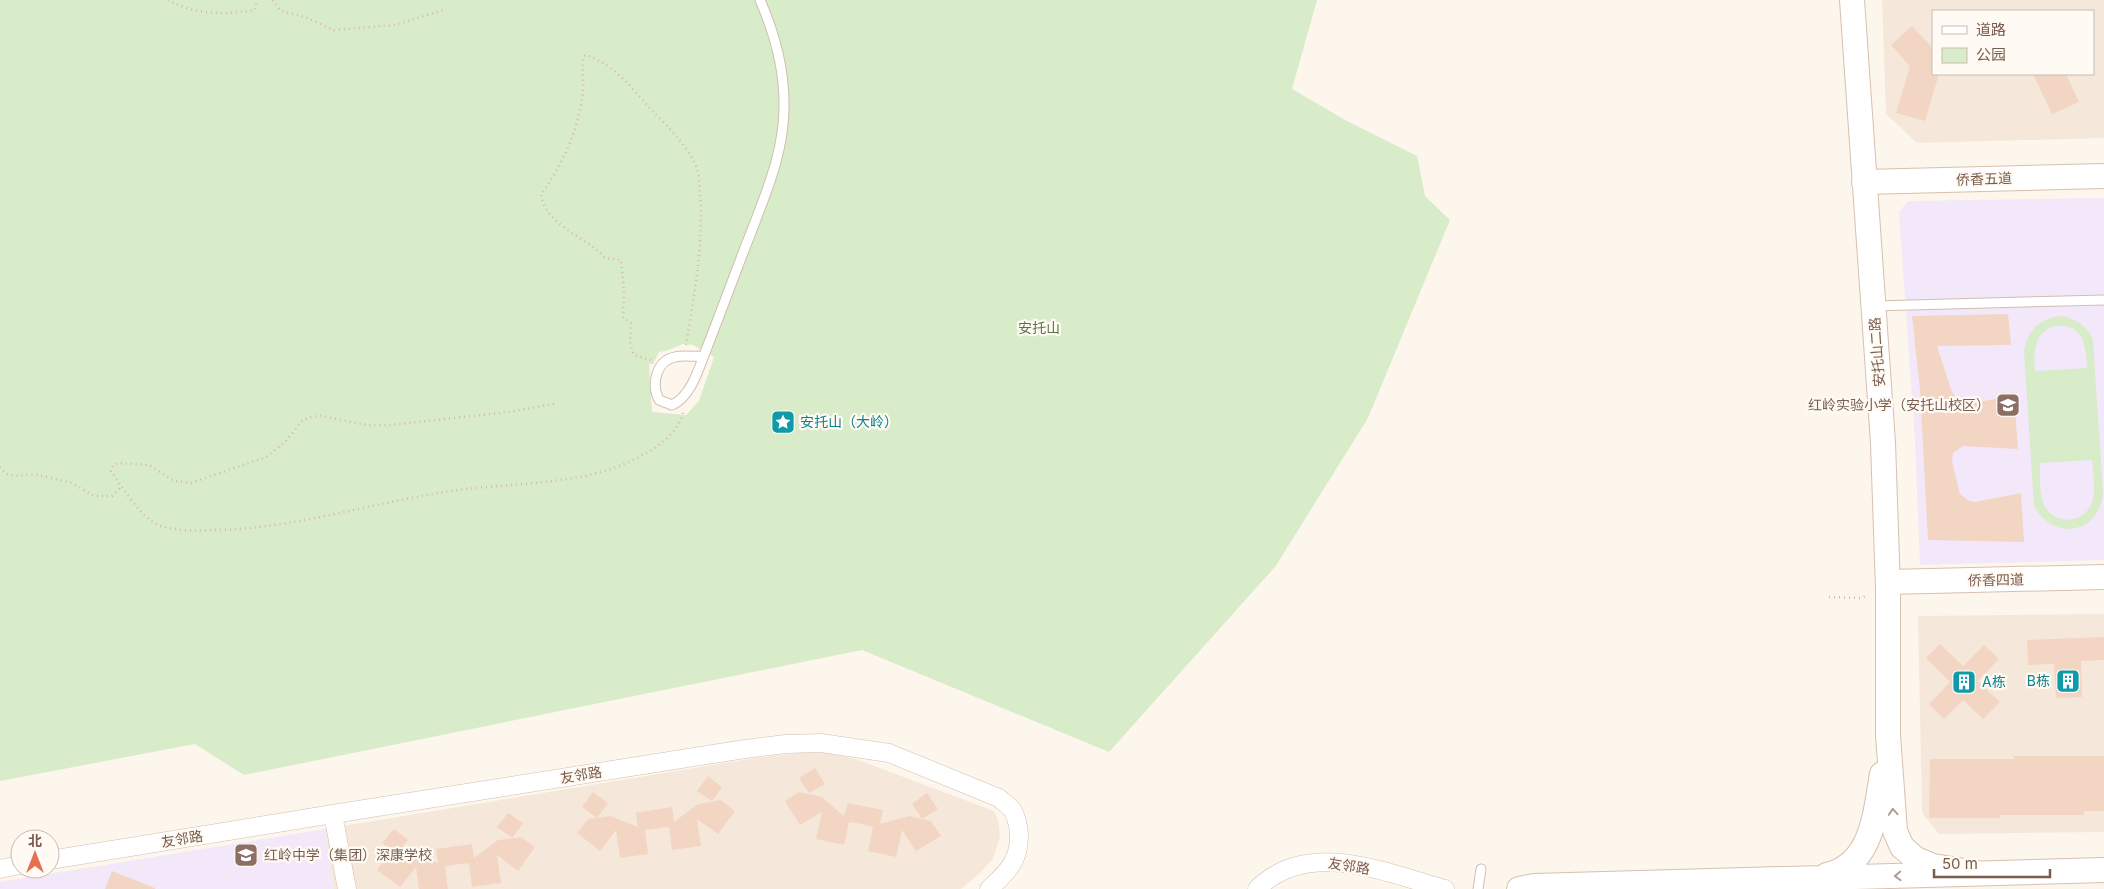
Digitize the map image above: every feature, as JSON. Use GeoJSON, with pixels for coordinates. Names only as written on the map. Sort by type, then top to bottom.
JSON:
{"type":"FeatureCollection","features":[{"type":"Feature","properties":{"kind":"street","name":"安托山二路"},"geometry":{"type":"LineString","coordinates":[[1852,0],[1883,452],[1888,585],[1888,735]]}},
{"type":"Feature","properties":{"kind":"street","name":"侨香五道"},"geometry":{"type":"LineString","coordinates":[[1864,182],[2104,176]]}},
{"type":"Feature","properties":{"kind":"street","name":"侨香四道"},"geometry":{"type":"LineString","coordinates":[[1888,585],[2104,577]]}},
{"type":"Feature","properties":{"kind":"street"},"geometry":{"type":"LineString","coordinates":[[1888,735],[1895,831],[1902,847],[1908,854],[1924,863],[1978,874]]}},
{"type":"Feature","properties":{"kind":"street"},"geometry":{"type":"LineString","coordinates":[[1816,878],[1832,874],[1846,867],[1858,857],[1866,844],[1872,830],[1888,735]]}},
{"type":"Feature","properties":{"kind":"street","name":"友邻路"},"geometry":{"type":"LineString","coordinates":[[60,858],[786,744],[821,743],[852,746],[889,753],[999,798],[1013,811],[1018,828],[1019,849],[1007,873],[990,889]]}},
{"type":"Feature","properties":{"kind":"street"},"geometry":{"type":"LineString","coordinates":[[333,814],[347,889]]}},
{"type":"Feature","properties":{"kind":"street","name":"友邻路"},"geometry":{"type":"LineString","coordinates":[[1257,889],[1280,873],[1303,864],[1328,861],[1352,864],[1444,889]]}},
{"type":"Feature","properties":{"kind":"street"},"geometry":{"type":"LineString","coordinates":[[1519,889],[1534,886],[2104,870]]}},
{"type":"Feature","properties":{"kind":"lane"},"geometry":{"type":"LineString","coordinates":[[704,356],[672,357],[662,365],[656,376],[655,386],[659,400],[672,405],[682,399],[704,356],[772,179],[781,143],[784,104],[780,65],[768,19],[760,0]]}},
{"type":"Feature","properties":{"kind":"lane"},"geometry":{"type":"LineString","coordinates":[[1873,306],[2104,300]]}},
{"type":"Feature","properties":{"kind":"lane"},"geometry":{"type":"LineString","coordinates":[[1478,889],[1481,869]]}},
{"type":"Feature","properties":{"kind":"path"},"geometry":{"type":"LineString","coordinates":[[168,0],[188,10],[207,12],[255,10],[258,0]]}},
{"type":"Feature","properties":{"kind":"path"},"geometry":{"type":"LineString","coordinates":[[273,0],[281,11],[305,17],[334,30],[394,25],[443,10]]}},
{"type":"Feature","properties":{"kind":"path"},"geometry":{"type":"LineString","coordinates":[[662,365],[634,355],[630,344],[631,323],[623,318],[624,291],[621,260],[605,258],[599,251],[575,237],[551,215],[542,202],[540,194],[558,170],[580,110],[583,90],[582,62],[586,54],[597,58],[634,90],[684,145],[696,165],[702,216],[698,268],[684,356]]}},
{"type":"Feature","properties":{"kind":"path"},"geometry":{"type":"LineString","coordinates":[[554,404],[509,412],[390,425],[367,425],[321,416],[310,417],[302,421],[285,442],[266,457],[191,483],[174,481],[149,465],[120,463],[113,465],[111,471],[149,520],[165,527],[240,530],[275,526],[459,490],[549,481],[590,474],[619,466],[646,454],[667,439],[681,422],[684,409],[682,399]]}},
{"type":"Feature","properties":{"kind":"path"},"geometry":{"type":"LineString","coordinates":[[0,467],[6,474],[15,476],[34,474],[72,483],[94,496],[112,496],[122,486]]}},
{"type":"Feature","properties":{"kind":"path"},"geometry":{"type":"LineString","coordinates":[[1829,597],[1861,598],[1888,585]]}},
{"type":"Feature","properties":{"kind":"shaded area"},"geometry":{"type":"Polygon","coordinates":[[[1882,0],[2104,0],[2104,138],[1917,143],[1886,114],[1882,0]]]}},
{"type":"Feature","properties":{"kind":"shaded area","name":"红岭实验小学（安托山校区）"},"geometry":{"type":"Polygon","coordinates":[[[2104,198],[2104,560],[1920,565],[1915,441],[1899,212],[1908,201],[2104,198]]]}},
{"type":"Feature","properties":{"kind":"shaded area"},"geometry":{"type":"Polygon","coordinates":[[[2104,614],[2104,832],[1939,834],[1922,813],[1918,616],[2104,614]]]}},
{"type":"Feature","properties":{"kind":"shaded area"},"geometry":{"type":"Polygon","coordinates":[[[800,753],[826,753],[853,758],[994,811],[998,820],[1000,837],[993,859],[961,889],[334,889],[325,829],[755,758],[800,753]]]}},
{"type":"Feature","properties":{"kind":"shaded area","name":"红岭中学（集团）深康学校"},"geometry":{"type":"Polygon","coordinates":[[[325,829],[334,889],[0,889],[0,882],[18,879],[60,879],[60,872],[325,829]]]}},
{"type":"Feature","properties":{"kind":"green space","name":"安托山"},"geometry":{"type":"Polygon","coordinates":[[[0,0],[1317,0],[1292,89],[1347,121],[1417,156],[1425,196],[1450,220],[1368,418],[1275,567],[1109,752],[862,650],[244,775],[195,744],[0,781],[0,0]],[[683,344],[659,352],[653,364],[649,364],[652,412],[686,415],[699,401],[714,357],[693,345],[683,344]]]}},
{"type":"Feature","properties":{"kind":"green space"},"geometry":{"type":"Polygon","coordinates":[[[2063,316],[2073,319],[2087,330],[2093,339],[2103,493],[2100,507],[2094,517],[2085,525],[2063,529],[2052,525],[2042,517],[2034,506],[2024,352],[2028,337],[2036,326],[2055,317],[2063,316]],[[2055,326],[2042,333],[2036,344],[2035,371],[2087,368],[2086,352],[2082,338],[2072,329],[2065,326],[2055,326]],[[2092,460],[2040,463],[2041,495],[2044,505],[2049,512],[2062,519],[2069,520],[2083,515],[2088,509],[2094,492],[2092,460]]]}},
{"type":"Feature","properties":{"kind":"building"},"geometry":{"type":"Polygon","coordinates":[[[1912,26],[1932,47],[1932,75],[1939,75],[1925,121],[1896,113],[1910,66],[1891,45],[1912,26]]]}},
{"type":"Feature","properties":{"kind":"building"},"geometry":{"type":"Polygon","coordinates":[[[2033,75],[2066,75],[2079,102],[2052,114],[2033,75]]]}},
{"type":"Feature","properties":{"kind":"building"},"geometry":{"type":"Polygon","coordinates":[[[2008,314],[2011,345],[1937,346],[1952,392],[1960,402],[1969,404],[2014,395],[2018,449],[1963,446],[1953,453],[1952,462],[1960,494],[1969,501],[1975,502],[2021,493],[2024,542],[1928,540],[1920,390],[1912,316],[2008,314]]]}},
{"type":"Feature","properties":{"kind":"building","name":"B栋"},"geometry":{"type":"Polygon","coordinates":[[[2104,637],[2104,660],[2081,661],[2082,697],[2056,698],[2054,664],[2028,665],[2027,640],[2104,637]]]}},
{"type":"Feature","properties":{"kind":"building","name":"A栋"},"geometry":{"type":"Polygon","coordinates":[[[1940,644],[1963,666],[1984,645],[1999,659],[1978,681],[2000,702],[1983,719],[1963,700],[1944,719],[1929,704],[1950,682],[1926,658],[1940,644]]]}},
{"type":"Feature","properties":{"kind":"building"},"geometry":{"type":"Polygon","coordinates":[[[2014,756],[2104,756],[2104,811],[2084,811],[2084,815],[2000,815],[2000,818],[1929,818],[1930,759],[2014,759],[2014,756]]]}},
{"type":"Feature","properties":{"kind":"building"},"geometry":{"type":"Polygon","coordinates":[[[815,768],[825,784],[809,793],[799,778],[815,768]]]}},
{"type":"Feature","properties":{"kind":"building"},"geometry":{"type":"Polygon","coordinates":[[[708,776],[722,787],[712,801],[697,791],[708,776]]]}},
{"type":"Feature","properties":{"kind":"building"},"geometry":{"type":"Polygon","coordinates":[[[593,792],[608,803],[597,818],[582,807],[593,792]]]}},
{"type":"Feature","properties":{"kind":"building"},"geometry":{"type":"Polygon","coordinates":[[[799,792],[822,797],[844,816],[848,803],[883,810],[880,824],[909,816],[931,821],[941,836],[916,851],[902,830],[896,857],[868,851],[873,827],[862,824],[849,822],[844,845],[816,839],[822,812],[800,825],[785,801],[799,792]]]}},
{"type":"Feature","properties":{"kind":"building"},"geometry":{"type":"Polygon","coordinates":[[[927,793],[938,809],[922,819],[912,804],[927,793]]]}},
{"type":"Feature","properties":{"kind":"building"},"geometry":{"type":"Polygon","coordinates":[[[721,800],[735,811],[718,834],[697,819],[701,846],[672,850],[669,827],[645,830],[648,854],[620,858],[616,830],[600,851],[577,833],[588,819],[611,816],[638,827],[636,813],[672,807],[674,822],[698,804],[721,800]]]}},
{"type":"Feature","properties":{"kind":"building"},"geometry":{"type":"Polygon","coordinates":[[[508,813],[523,823],[512,838],[497,827],[508,813]]]}},
{"type":"Feature","properties":{"kind":"building"},"geometry":{"type":"Polygon","coordinates":[[[394,829],[408,840],[397,854],[382,843],[394,829]]]}},
{"type":"Feature","properties":{"kind":"building"},"geometry":{"type":"Polygon","coordinates":[[[521,837],[535,847],[518,871],[497,855],[501,883],[472,887],[469,863],[445,866],[448,889],[419,889],[416,867],[400,887],[377,870],[387,856],[411,853],[438,863],[436,849],[472,844],[474,858],[498,840],[521,837]]]}},
{"type":"Feature","properties":{"kind":"building"},"geometry":{"type":"Polygon","coordinates":[[[112,871],[155,888],[155,889],[105,889],[112,871]]]}},
{"type":"Feature","properties":{"kind":"place","name":"红岭实验小学（安托山校区）"},"geometry":{"type":"Point","coordinates":[2008,405]}},
{"type":"Feature","properties":{"kind":"place","name":"安托山（大岭）"},"geometry":{"type":"Point","coordinates":[783,422]}},
{"type":"Feature","properties":{"kind":"place","name":"B栋"},"geometry":{"type":"Point","coordinates":[2068,681]}},
{"type":"Feature","properties":{"kind":"place","name":"A栋"},"geometry":{"type":"Point","coordinates":[1964,682]}},
{"type":"Feature","properties":{"kind":"place","name":"红岭中学（集团）深康学校"},"geometry":{"type":"Point","coordinates":[246,855]}}]}
